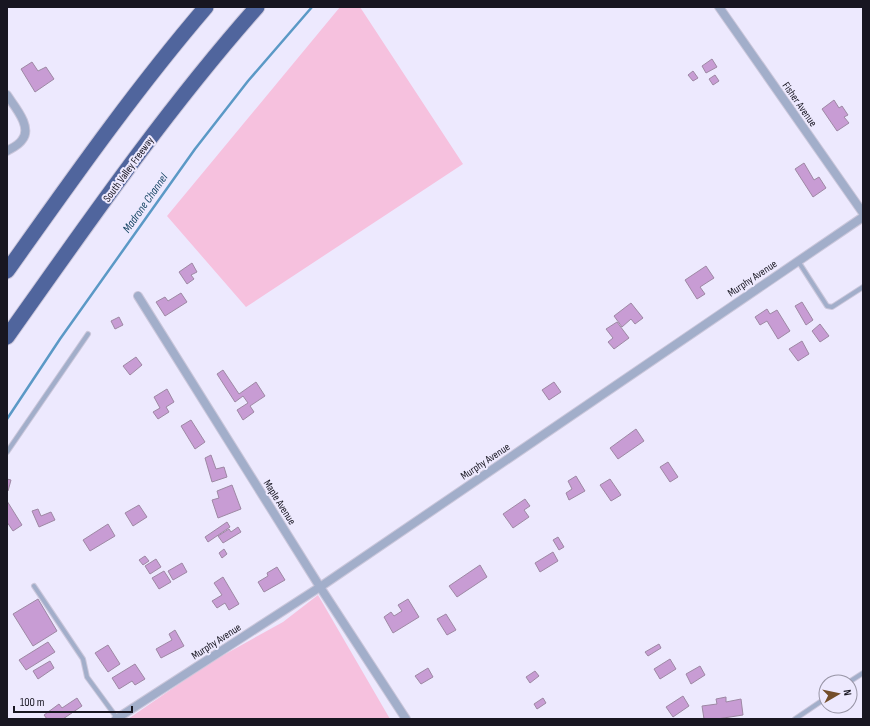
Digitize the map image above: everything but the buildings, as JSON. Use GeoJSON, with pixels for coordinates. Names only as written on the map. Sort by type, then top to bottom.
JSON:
{"type":"FeatureCollection","features":[{"type":"Feature","properties":{"kind":"highway"},"geometry":{"type":"LineString","coordinates":[[7,271],[113,123],[171,48],[206,7]]}},
{"type":"Feature","properties":{"kind":"highway","name":"South Valley Freeway"},"geometry":{"type":"LineString","coordinates":[[7,337],[143,147],[207,65],[257,7]]}},
{"type":"Feature","properties":{"kind":"street","name":"Fisher Avenue"},"geometry":{"type":"LineString","coordinates":[[719,7],[863,213]]}},
{"type":"Feature","properties":{"kind":"street"},"geometry":{"type":"LineString","coordinates":[[7,95],[23,121],[26,132],[23,140],[7,151]]}},
{"type":"Feature","properties":{"kind":"street","name":"Murphy Avenue"},"geometry":{"type":"LineString","coordinates":[[117,719],[320,586],[863,217]]}},
{"type":"Feature","properties":{"kind":"street","name":"Maple Avenue"},"geometry":{"type":"LineString","coordinates":[[138,296],[320,586],[406,719]]}},
{"type":"Feature","properties":{"kind":"lane"},"geometry":{"type":"LineString","coordinates":[[798,261],[827,306],[832,307],[863,287]]}},
{"type":"Feature","properties":{"kind":"lane"},"geometry":{"type":"LineString","coordinates":[[7,452],[88,334]]}},
{"type":"Feature","properties":{"kind":"lane"},"geometry":{"type":"LineString","coordinates":[[34,586],[83,659],[87,677],[117,719]]}},
{"type":"Feature","properties":{"kind":"lane"},"geometry":{"type":"LineString","coordinates":[[795,719],[818,703]]}},
{"type":"Feature","properties":{"kind":"shaded area"},"geometry":{"type":"Polygon","coordinates":[[[340,7],[360,7],[463,164],[246,307],[167,216],[340,7]]]}},
{"type":"Feature","properties":{"kind":"shaded area"},"geometry":{"type":"Polygon","coordinates":[[[318,595],[390,719],[128,719],[211,662],[283,622],[318,595]]]}},
{"type":"Feature","properties":{"kind":"waterway","name":"Madrone Channel"},"geometry":{"type":"LineString","coordinates":[[7,419],[60,339],[195,149],[248,81],[312,7]]}}]}
